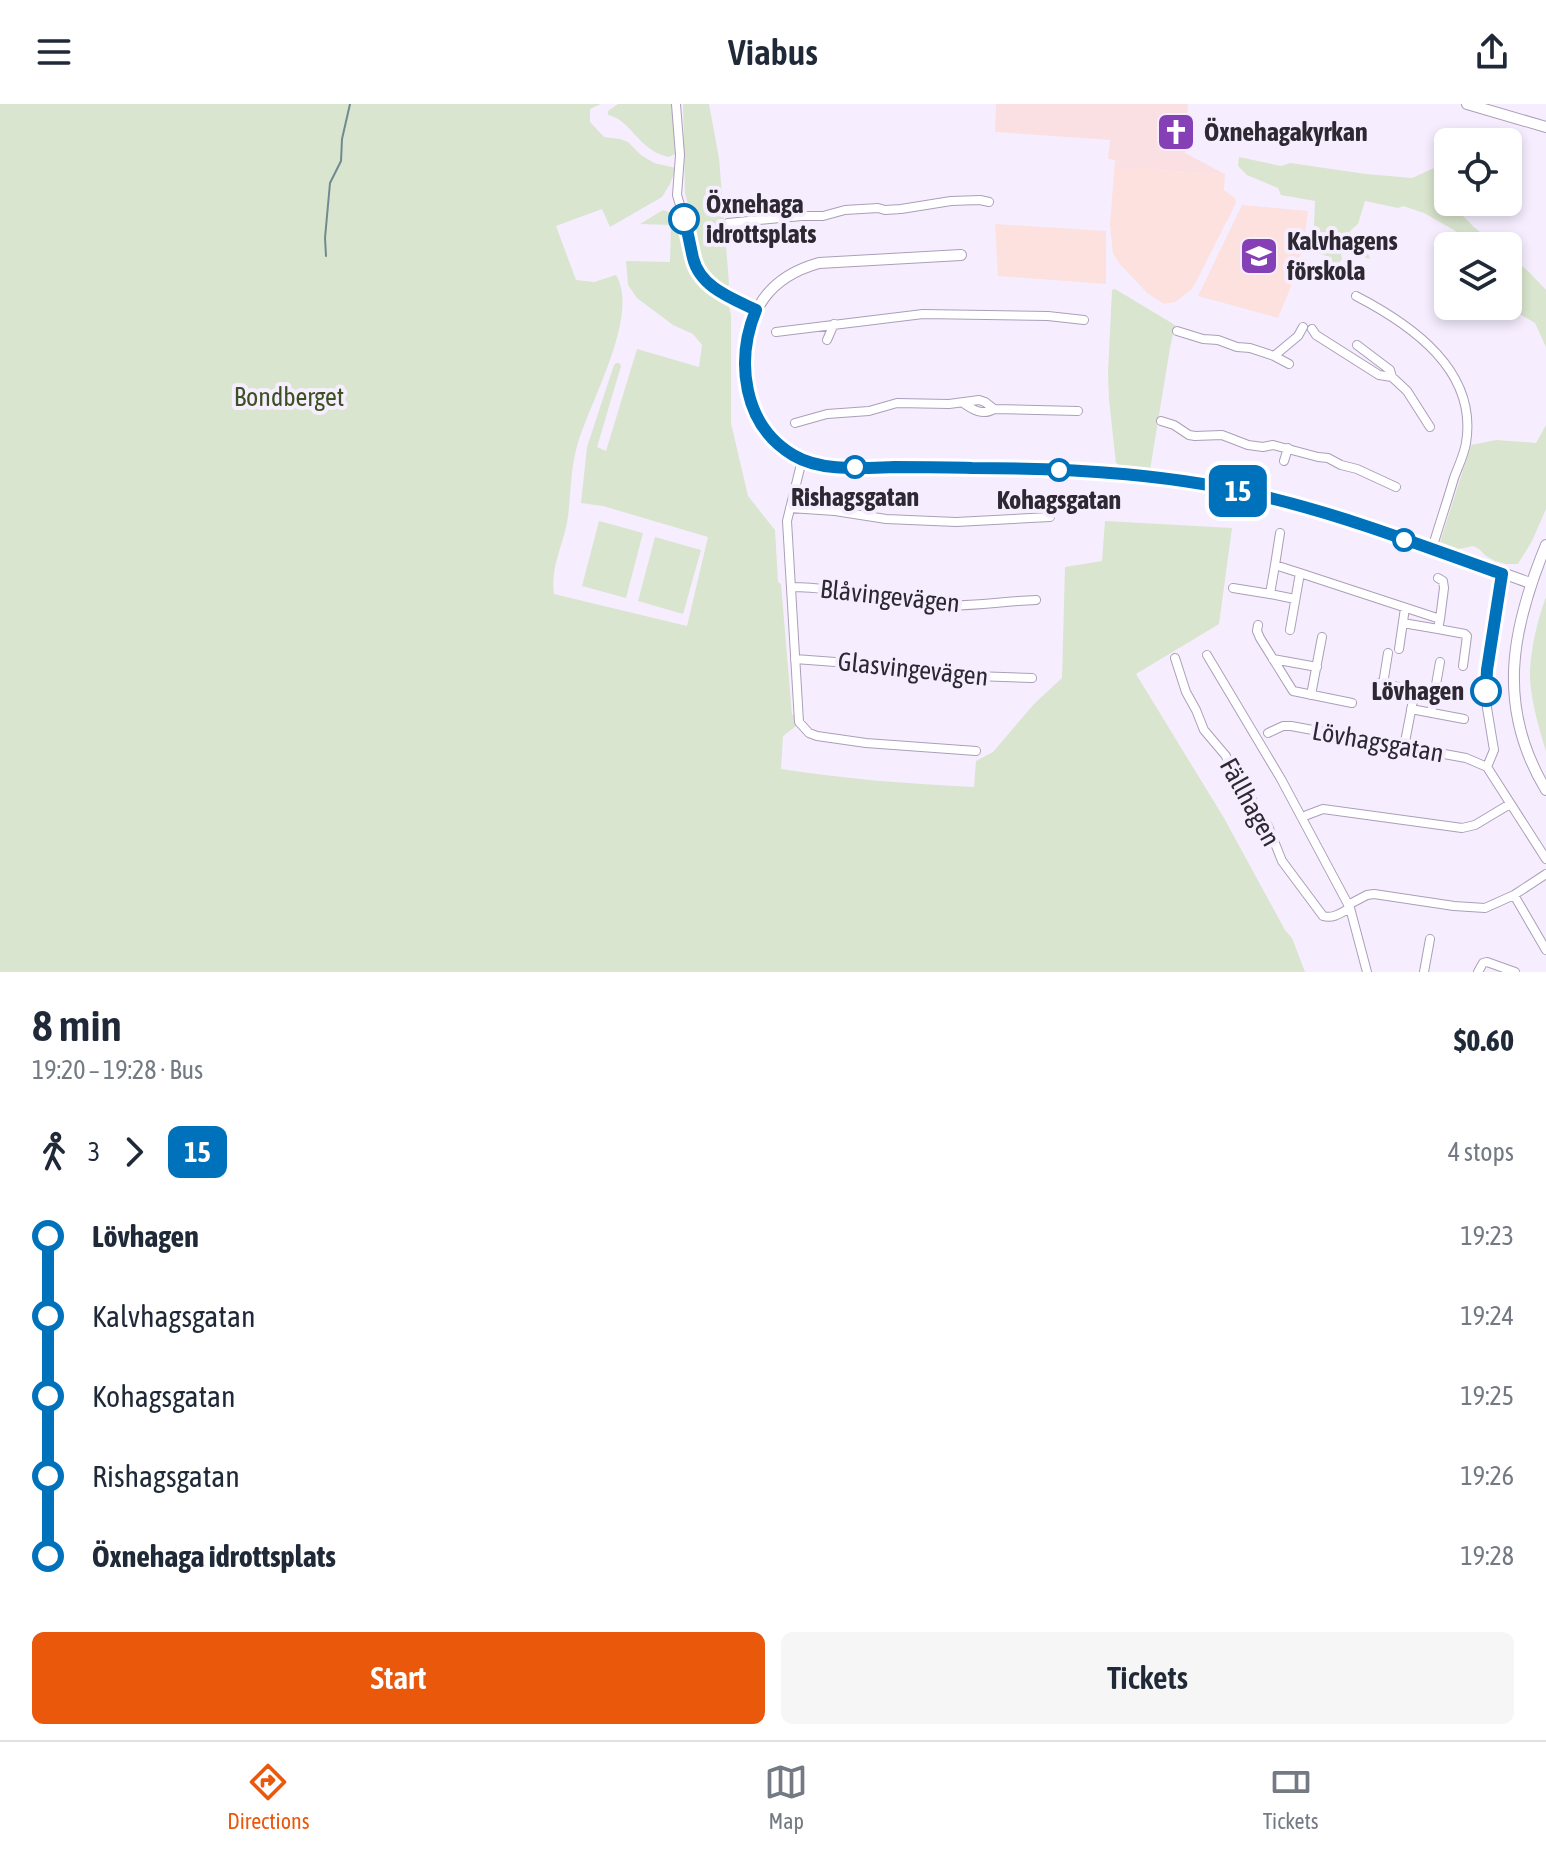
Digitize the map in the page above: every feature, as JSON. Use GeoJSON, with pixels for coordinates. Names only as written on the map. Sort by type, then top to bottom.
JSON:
{"type":"FeatureCollection","features":[{"type":"Feature","properties":{"kind":"street"},"geometry":{"type":"LineString","coordinates":[[676,104],[680,155],[677,195],[693,260],[706,282],[756,310]]}},
{"type":"Feature","properties":{"kind":"street"},"geometry":{"type":"LineString","coordinates":[[1467,104],[1546,127]]}},
{"type":"Feature","properties":{"kind":"street"},"geometry":{"type":"LineString","coordinates":[[728,223],[823,216],[845,210],[901,209],[951,201],[989,202]]}},
{"type":"Feature","properties":{"kind":"street"},"geometry":{"type":"LineString","coordinates":[[961,255],[819,263],[800,268],[773,287],[756,310],[747,339],[747,378],[754,414],[777,445],[802,460],[823,465],[1028,468],[1179,481],[1276,499],[1530,583]]}},
{"type":"Feature","properties":{"kind":"street"},"geometry":{"type":"LineString","coordinates":[[1356,296],[1390,316],[1437,353],[1448,366],[1463,397],[1465,446],[1432,549]]}},
{"type":"Feature","properties":{"kind":"street"},"geometry":{"type":"LineString","coordinates":[[776,332],[923,314],[1048,316],[1084,320]]}},
{"type":"Feature","properties":{"kind":"street"},"geometry":{"type":"LineString","coordinates":[[827,340],[834,324]]}},
{"type":"Feature","properties":{"kind":"street"},"geometry":{"type":"LineString","coordinates":[[1274,356],[1308,328],[1379,375],[1392,377]]}},
{"type":"Feature","properties":{"kind":"street"},"geometry":{"type":"LineString","coordinates":[[1177,331],[1250,348],[1289,364]]}},
{"type":"Feature","properties":{"kind":"street"},"geometry":{"type":"LineString","coordinates":[[1357,345],[1390,370],[1430,427]]}},
{"type":"Feature","properties":{"kind":"street"},"geometry":{"type":"LineString","coordinates":[[795,423],[827,414],[856,413],[897,403],[963,403],[979,400],[994,409],[1078,411]]}},
{"type":"Feature","properties":{"kind":"street"},"geometry":{"type":"LineString","coordinates":[[1161,421],[1189,435],[1222,435],[1248,445],[1273,445],[1328,458],[1396,487]]}},
{"type":"Feature","properties":{"kind":"street"},"geometry":{"type":"LineString","coordinates":[[1284,461],[1288,448]]}},
{"type":"Feature","properties":{"kind":"street"},"geometry":{"type":"LineString","coordinates":[[802,460],[787,521],[798,717],[803,728],[817,736],[866,743],[976,751]]}},
{"type":"Feature","properties":{"kind":"street"},"geometry":{"type":"LineString","coordinates":[[790,508],[886,519],[956,522],[1050,517]]}},
{"type":"Feature","properties":{"kind":"street"},"geometry":{"type":"LineString","coordinates":[[1270,594],[1280,533]]}},
{"type":"Feature","properties":{"kind":"street"},"geometry":{"type":"LineString","coordinates":[[1546,545],[1530,583],[1518,626],[1512,677],[1524,741],[1546,790]]}},
{"type":"Feature","properties":{"kind":"street"},"geometry":{"type":"LineString","coordinates":[[1275,565],[1405,608],[1465,634],[1463,666]]}},
{"type":"Feature","properties":{"kind":"street"},"geometry":{"type":"LineString","coordinates":[[1290,630],[1300,573]]}},
{"type":"Feature","properties":{"kind":"street"},"geometry":{"type":"LineString","coordinates":[[1502,574],[1486,679],[1494,750],[1487,767],[1546,859]]}},
{"type":"Feature","properties":{"kind":"street"},"geometry":{"type":"LineString","coordinates":[[1438,578],[1443,581],[1444,588],[1439,624]]}},
{"type":"Feature","properties":{"kind":"street","name":"Blåvingevägen"},"geometry":{"type":"LineString","coordinates":[[791,587],[933,605],[1036,600]]}},
{"type":"Feature","properties":{"kind":"street"},"geometry":{"type":"LineString","coordinates":[[1233,588],[1295,599]]}},
{"type":"Feature","properties":{"kind":"street"},"geometry":{"type":"LineString","coordinates":[[1399,649],[1405,608]]}},
{"type":"Feature","properties":{"kind":"street"},"geometry":{"type":"LineString","coordinates":[[1403,623],[1439,624]]}},
{"type":"Feature","properties":{"kind":"street"},"geometry":{"type":"LineString","coordinates":[[1258,625],[1258,635],[1292,690],[1352,703]]}},
{"type":"Feature","properties":{"kind":"street"},"geometry":{"type":"LineString","coordinates":[[1311,695],[1322,637]]}},
{"type":"Feature","properties":{"kind":"street"},"geometry":{"type":"LineString","coordinates":[[1388,653],[1379,684],[1435,694]]}},
{"type":"Feature","properties":{"kind":"street","name":"Fällhagen"},"geometry":{"type":"LineString","coordinates":[[1207,655],[1283,782],[1349,907],[1367,972]]}},
{"type":"Feature","properties":{"kind":"street","name":"Fällhagen"},"geometry":{"type":"LineString","coordinates":[[1175,658],[1186,692],[1204,730],[1248,790],[1260,820],[1268,826],[1282,861],[1323,916],[1335,916],[1349,907]]}},
{"type":"Feature","properties":{"kind":"street","name":"Glasvingevägen"},"geometry":{"type":"LineString","coordinates":[[795,659],[862,664],[916,674],[1032,678]]}},
{"type":"Feature","properties":{"kind":"street"},"geometry":{"type":"LineString","coordinates":[[1273,659],[1317,667]]}},
{"type":"Feature","properties":{"kind":"street"},"geometry":{"type":"LineString","coordinates":[[1431,713],[1440,662]]}},
{"type":"Feature","properties":{"kind":"street"},"geometry":{"type":"LineString","coordinates":[[1404,747],[1415,690]]}},
{"type":"Feature","properties":{"kind":"street"},"geometry":{"type":"LineString","coordinates":[[1411,709],[1464,719]]}},
{"type":"Feature","properties":{"kind":"street","name":"Lövhagsgatan"},"geometry":{"type":"LineString","coordinates":[[1268,733],[1291,726],[1466,758],[1487,767]]}},
{"type":"Feature","properties":{"kind":"street"},"geometry":{"type":"LineString","coordinates":[[1307,815],[1323,809],[1462,828],[1475,825],[1510,804]]}},
{"type":"Feature","properties":{"kind":"street"},"geometry":{"type":"LineString","coordinates":[[1349,907],[1374,894],[1485,908],[1514,895],[1546,874]]}},
{"type":"Feature","properties":{"kind":"street"},"geometry":{"type":"LineString","coordinates":[[1514,895],[1546,950]]}},
{"type":"Feature","properties":{"kind":"street"},"geometry":{"type":"LineString","coordinates":[[1424,972],[1430,939]]}},
{"type":"Feature","properties":{"kind":"street"},"geometry":{"type":"LineString","coordinates":[[1478,972],[1480,966],[1487,962],[1515,972]]}},
{"type":"Feature","properties":{"kind":"shaded area"},"geometry":{"type":"Polygon","coordinates":[[[996,104],[1188,104],[1185,153],[1225,174],[1120,168],[1120,161],[1108,159],[1110,140],[995,132],[996,104]]]}},
{"type":"Feature","properties":{"kind":"shaded area"},"geometry":{"type":"Polygon","coordinates":[[[1115,160],[1120,161],[1120,168],[1225,174],[1224,190],[1235,198],[1236,203],[1195,284],[1175,302],[1164,304],[1147,293],[1113,253],[1110,225],[1115,160]]]}},
{"type":"Feature","properties":{"kind":"shaded area","name":"Kalvhagens förskola"},"geometry":{"type":"Polygon","coordinates":[[[1242,205],[1308,211],[1303,248],[1278,318],[1198,296],[1242,205]]]}},
{"type":"Feature","properties":{"kind":"shaded area"},"geometry":{"type":"Polygon","coordinates":[[[995,224],[1106,231],[1106,284],[998,276],[995,224]]]}},
{"type":"Feature","properties":{"kind":"green space","name":"Bondberget"},"geometry":{"type":"Polygon","coordinates":[[[0,104],[601,104],[590,109],[590,122],[604,137],[628,142],[654,163],[676,168],[662,197],[610,227],[602,209],[556,226],[576,280],[594,282],[616,275],[622,292],[622,313],[610,361],[576,450],[567,523],[554,576],[554,594],[687,626],[708,537],[603,506],[581,503],[587,447],[614,365],[619,363],[621,366],[597,447],[606,451],[637,349],[699,367],[702,345],[693,334],[673,325],[637,298],[628,285],[626,261],[670,262],[671,225],[640,224],[663,210],[677,221],[684,254],[693,272],[728,302],[731,315],[731,423],[748,496],[775,530],[792,715],[802,711],[804,720],[783,736],[781,769],[877,781],[974,787],[976,761],[993,752],[1034,704],[1062,678],[1065,567],[1102,561],[1105,521],[1232,528],[1219,624],[1136,674],[1224,818],[1292,938],[1305,972],[0,972],[0,104]]]}},
{"type":"Feature","properties":{"kind":"green space"},"geometry":{"type":"Polygon","coordinates":[[[618,104],[672,104],[675,154],[669,157],[658,154],[623,123],[608,115],[608,111],[618,104]]]}},
{"type":"Feature","properties":{"kind":"green space"},"geometry":{"type":"Polygon","coordinates":[[[683,104],[709,104],[719,158],[728,287],[718,285],[706,272],[685,193],[683,104]]]}},
{"type":"Feature","properties":{"kind":"green space"},"geometry":{"type":"Polygon","coordinates":[[[1239,157],[1281,166],[1290,163],[1412,178],[1434,168],[1434,216],[1463,216],[1480,232],[1456,232],[1424,213],[1403,206],[1398,208],[1365,201],[1358,224],[1350,231],[1353,237],[1367,238],[1370,259],[1348,252],[1341,254],[1342,259],[1335,270],[1328,271],[1332,258],[1313,251],[1315,201],[1281,195],[1278,188],[1247,175],[1238,166],[1239,157]]]}},
{"type":"Feature","properties":{"kind":"green space"},"geometry":{"type":"Polygon","coordinates":[[[1522,266],[1546,290],[1546,347],[1535,323],[1522,315],[1522,266]]]}},
{"type":"Feature","properties":{"kind":"green space"},"geometry":{"type":"Polygon","coordinates":[[[1112,290],[1175,325],[1150,470],[1123,467],[1116,463],[1108,373],[1112,290]]]}},
{"type":"Feature","properties":{"kind":"green space"},"geometry":{"type":"Polygon","coordinates":[[[1546,425],[1546,509],[1518,564],[1495,561],[1473,546],[1459,549],[1440,542],[1471,445],[1496,440],[1536,443],[1546,425]]]}},
{"type":"Feature","properties":{"kind":"green space"},"geometry":{"type":"Polygon","coordinates":[[[599,521],[643,533],[626,598],[582,586],[599,521]]]}},
{"type":"Feature","properties":{"kind":"green space"},"geometry":{"type":"Polygon","coordinates":[[[655,537],[701,550],[683,614],[638,601],[655,537]]]}},
{"type":"Feature","properties":{"kind":"green space"},"geometry":{"type":"Polygon","coordinates":[[[1546,597],[1546,751],[1533,700],[1530,671],[1535,633],[1546,597]]]}},
{"type":"Feature","properties":{"kind":"waterway"},"geometry":{"type":"LineString","coordinates":[[326,256],[330,183],[341,161],[342,139],[350,104]]}},
{"type":"Feature","properties":{"kind":"bus line","name":"15"},"geometry":{"type":"LineString","coordinates":[[684,219],[693,260],[706,282],[756,310],[747,339],[749,399],[763,429],[777,445],[792,455],[823,465],[1028,468],[1179,481],[1276,499],[1432,549],[1502,574],[1486,691]]}},
{"type":"Feature","properties":{"kind":"place","name":"Öxnehagakyrkan"},"geometry":{"type":"Point","coordinates":[1176,132]}},
{"type":"Feature","properties":{"kind":"place","name":"Öxnehaga idrottsplats"},"geometry":{"type":"Point","coordinates":[684,219]}},
{"type":"Feature","properties":{"kind":"place","name":"Kalvhagens förskola"},"geometry":{"type":"Point","coordinates":[1259,256]}},
{"type":"Feature","properties":{"kind":"place","name":"Rishagsgatan"},"geometry":{"type":"Point","coordinates":[855,467]}},
{"type":"Feature","properties":{"kind":"place","name":"Kohagsgatan"},"geometry":{"type":"Point","coordinates":[1059,470]}},
{"type":"Feature","properties":{"kind":"place","name":"Lövhagen"},"geometry":{"type":"Point","coordinates":[1486,691]}}]}
